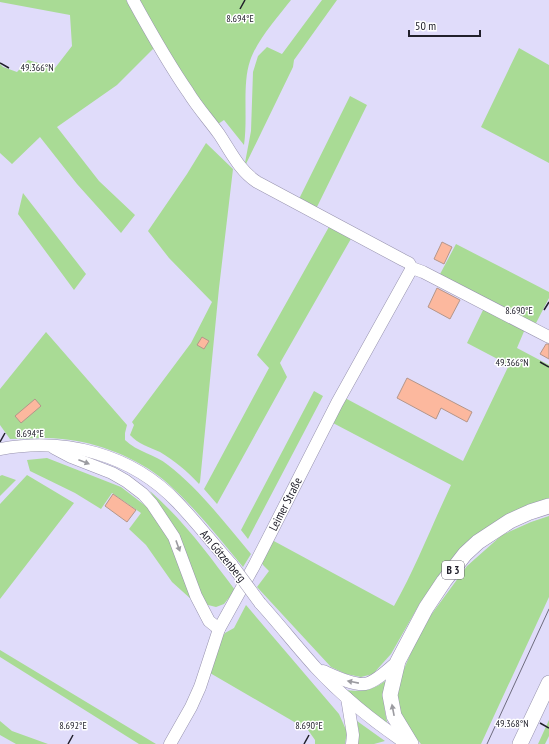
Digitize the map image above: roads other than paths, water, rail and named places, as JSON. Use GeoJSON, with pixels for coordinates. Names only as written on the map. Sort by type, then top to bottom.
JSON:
{"type":"FeatureCollection","features":[{"type":"Feature","properties":{"kind":"main road","name":"B 3"},"geometry":{"type":"LineString","coordinates":[[398,661],[426,608],[444,581],[465,554],[498,527],[521,515],[546,508]]}},
{"type":"Feature","properties":{"kind":"main road"},"geometry":{"type":"LineString","coordinates":[[398,661],[390,695],[394,716],[411,744]]}},
{"type":"Feature","properties":{"kind":"main road"},"geometry":{"type":"LineString","coordinates":[[520,744],[549,683]]}},
{"type":"Feature","properties":{"kind":"street"},"geometry":{"type":"LineString","coordinates":[[133,0],[165,57],[188,93],[247,176],[403,260],[412,268],[423,272],[549,337]]}},
{"type":"Feature","properties":{"kind":"street","name":"Leimer Straße"},"geometry":{"type":"LineString","coordinates":[[170,744],[191,707],[200,687],[219,629],[254,566],[337,403],[412,268]]}},
{"type":"Feature","properties":{"kind":"street"},"geometry":{"type":"LineString","coordinates":[[49,445],[71,457],[112,473],[126,481],[143,494],[152,504],[174,537],[196,596],[209,621],[219,629]]}},
{"type":"Feature","properties":{"kind":"street","name":"Am Götzenberg"},"geometry":{"type":"LineString","coordinates":[[0,450],[23,446],[66,446],[99,453],[123,463],[141,473],[177,502],[232,566],[260,603],[316,668],[347,698],[381,726],[407,744]]}},
{"type":"Feature","properties":{"kind":"street"},"geometry":{"type":"LineString","coordinates":[[316,668],[348,681],[365,684],[382,676],[398,661]]}},
{"type":"Feature","properties":{"kind":"street"},"geometry":{"type":"LineString","coordinates":[[347,698],[353,735],[352,744]]}},
{"type":"Feature","properties":{"kind":"tram line"},"geometry":{"type":"LineString","coordinates":[[487,744],[549,609]]}}]}
